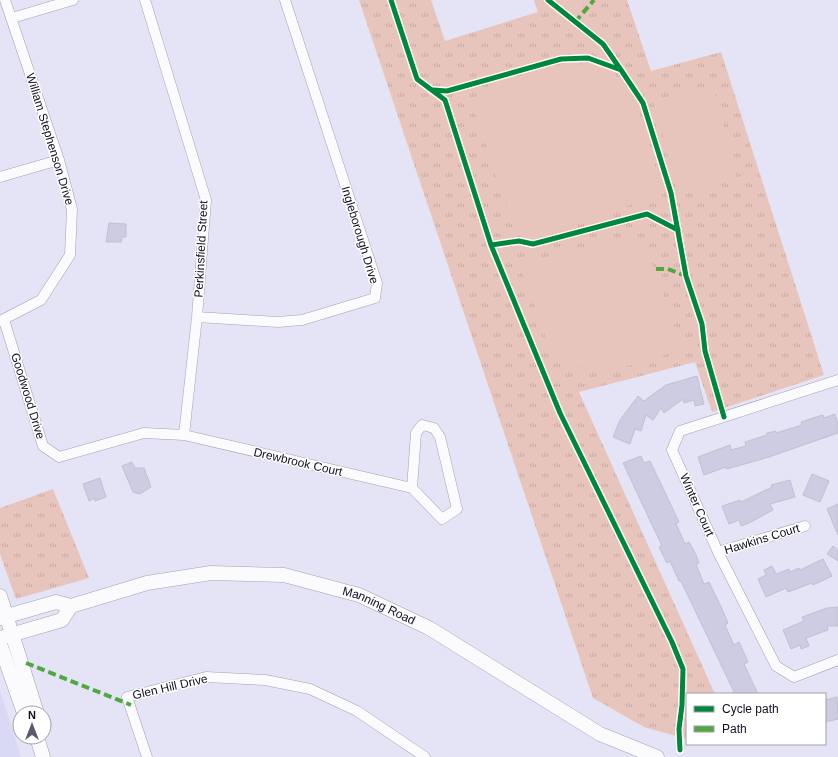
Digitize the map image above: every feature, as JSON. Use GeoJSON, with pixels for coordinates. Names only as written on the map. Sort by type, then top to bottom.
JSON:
{"type":"FeatureCollection","features":[{"type":"Feature","properties":{"kind":"main road","name":"Manning Road"},"geometry":{"type":"LineString","coordinates":[[3,617],[56,602],[71,606],[147,584],[211,573],[284,575],[359,596],[429,628],[600,734],[657,757]]}},
{"type":"Feature","properties":{"kind":"main road"},"geometry":{"type":"LineString","coordinates":[[0,596],[6,636],[34,705]]}},
{"type":"Feature","properties":{"kind":"main road"},"geometry":{"type":"LineString","coordinates":[[6,636],[62,620],[71,606]]}},
{"type":"Feature","properties":{"kind":"main road"},"geometry":{"type":"LineString","coordinates":[[0,644],[21,705]]}},
{"type":"Feature","properties":{"kind":"main road"},"geometry":{"type":"LineString","coordinates":[[39,745],[43,757]]}},
{"type":"Feature","properties":{"kind":"street","name":"William Stephenson Drive"},"geometry":{"type":"LineString","coordinates":[[2,320],[40,300],[70,255],[72,209],[59,160],[5,0]]}},
{"type":"Feature","properties":{"kind":"street"},"geometry":{"type":"LineString","coordinates":[[12,18],[73,0]]}},
{"type":"Feature","properties":{"kind":"street","name":"Perkinsfield Street"},"geometry":{"type":"LineString","coordinates":[[145,0],[206,200],[197,317],[184,435]]}},
{"type":"Feature","properties":{"kind":"street","name":"Ingleborough Drive"},"geometry":{"type":"LineString","coordinates":[[197,317],[278,322],[302,320],[375,298],[377,283],[285,0]]}},
{"type":"Feature","properties":{"kind":"street"},"geometry":{"type":"LineString","coordinates":[[0,177],[59,160]]}},
{"type":"Feature","properties":{"kind":"street","name":"Goodwood Drive"},"geometry":{"type":"LineString","coordinates":[[2,320],[43,446],[59,457],[144,433],[184,435]]}},
{"type":"Feature","properties":{"kind":"street","name":"Winter Court"},"geometry":{"type":"LineString","coordinates":[[838,380],[680,431],[672,450],[718,552],[776,666],[794,677],[838,660]]}},
{"type":"Feature","properties":{"kind":"street"},"geometry":{"type":"LineString","coordinates":[[422,425],[434,428],[440,437],[457,509],[442,518],[412,488],[416,434],[422,425]]}},
{"type":"Feature","properties":{"kind":"street","name":"Drewbrook Court"},"geometry":{"type":"LineString","coordinates":[[184,435],[412,488]]}},
{"type":"Feature","properties":{"kind":"street","name":"Hawkins Court"},"geometry":{"type":"LineString","coordinates":[[718,552],[805,526]]}},
{"type":"Feature","properties":{"kind":"street","name":"Glen Hill Drive"},"geometry":{"type":"LineString","coordinates":[[147,757],[127,697],[206,677],[265,680],[310,688],[357,711],[425,757]]}},
{"type":"Feature","properties":{"kind":"shaded area"},"geometry":{"type":"Polygon","coordinates":[[[0,690],[12,728],[12,745],[17,745],[21,757],[0,757],[0,690]]]}},
{"type":"Feature","properties":{"kind":"green space"},"geometry":{"type":"Polygon","coordinates":[[[359,0],[431,0],[445,41],[538,12],[534,0],[627,0],[651,71],[721,52],[824,375],[712,412],[695,362],[579,392],[715,693],[686,693],[686,739],[644,727],[593,698],[359,0]]]}},
{"type":"Feature","properties":{"kind":"green space"},"geometry":{"type":"Polygon","coordinates":[[[568,0],[581,0],[584,6],[575,16],[564,6],[568,0]]]}},
{"type":"Feature","properties":{"kind":"green space"},"geometry":{"type":"Polygon","coordinates":[[[587,64],[612,73],[624,85],[639,114],[645,131],[662,193],[532,242],[516,234],[471,101],[496,85],[547,66],[587,64]]]}},
{"type":"Feature","properties":{"kind":"green space"},"geometry":{"type":"Polygon","coordinates":[[[713,87],[737,178],[678,193],[654,103],[713,87]]]}},
{"type":"Feature","properties":{"kind":"green space"},"geometry":{"type":"Polygon","coordinates":[[[632,236],[644,241],[682,347],[647,363],[593,371],[572,364],[548,343],[519,264],[632,236]]]}},
{"type":"Feature","properties":{"kind":"green space"},"geometry":{"type":"Polygon","coordinates":[[[53,489],[89,578],[16,599],[0,554],[0,508],[53,489]]]}},
{"type":"Feature","properties":{"kind":"building"},"geometry":{"type":"Polygon","coordinates":[[[109,223],[126,224],[126,237],[122,237],[121,242],[106,242],[109,223]]]}},
{"type":"Feature","properties":{"kind":"building"},"geometry":{"type":"Polygon","coordinates":[[[697,376],[704,404],[695,406],[694,400],[684,403],[683,399],[664,413],[661,408],[653,420],[646,415],[641,431],[635,429],[630,444],[613,437],[620,420],[638,396],[644,401],[666,385],[697,376]]]}},
{"type":"Feature","properties":{"kind":"building"},"geometry":{"type":"Polygon","coordinates":[[[835,414],[838,424],[838,433],[769,457],[727,469],[726,467],[704,475],[698,457],[730,445],[731,450],[746,446],[745,442],[767,435],[767,433],[776,431],[776,433],[802,425],[801,422],[816,417],[823,415],[824,418],[835,414]]]}},
{"type":"Feature","properties":{"kind":"building"},"geometry":{"type":"Polygon","coordinates":[[[641,456],[644,463],[650,461],[679,522],[676,524],[685,544],[689,542],[696,555],[699,563],[696,564],[704,584],[709,582],[722,609],[728,623],[725,625],[734,645],[739,642],[748,662],[744,664],[758,693],[735,693],[681,581],[679,581],[670,561],[667,563],[659,547],[662,546],[623,463],[641,456]]]}},
{"type":"Feature","properties":{"kind":"building"},"geometry":{"type":"Polygon","coordinates":[[[132,462],[135,468],[144,468],[151,487],[140,494],[133,492],[122,466],[132,462]]]}},
{"type":"Feature","properties":{"kind":"building"},"geometry":{"type":"Polygon","coordinates":[[[812,474],[829,481],[820,502],[803,495],[812,474]]]}},
{"type":"Feature","properties":{"kind":"building"},"geometry":{"type":"Polygon","coordinates":[[[100,478],[106,497],[95,501],[95,498],[89,501],[83,484],[100,478]]]}},
{"type":"Feature","properties":{"kind":"building"},"geometry":{"type":"Polygon","coordinates":[[[790,480],[795,497],[770,504],[773,510],[749,523],[741,526],[739,520],[729,524],[722,506],[740,500],[741,502],[772,487],[771,485],[790,480]]]}},
{"type":"Feature","properties":{"kind":"building"},"geometry":{"type":"Polygon","coordinates":[[[838,504],[838,535],[827,509],[838,504]]]}},
{"type":"Feature","properties":{"kind":"building"},"geometry":{"type":"Polygon","coordinates":[[[833,546],[838,550],[838,561],[827,554],[833,546]]]}},
{"type":"Feature","properties":{"kind":"building"},"geometry":{"type":"Polygon","coordinates":[[[823,559],[832,576],[813,585],[812,583],[788,592],[786,588],[766,597],[758,579],[766,575],[764,570],[772,566],[776,574],[789,569],[790,572],[799,568],[800,570],[823,559]]]}},
{"type":"Feature","properties":{"kind":"building"},"geometry":{"type":"Polygon","coordinates":[[[838,607],[838,626],[827,626],[828,630],[806,638],[809,646],[801,649],[800,645],[791,649],[783,630],[804,621],[802,617],[827,608],[838,607]]]}},
{"type":"Feature","properties":{"kind":"building"},"geometry":{"type":"Polygon","coordinates":[[[837,697],[838,719],[826,722],[826,700],[837,697]]]}},
{"type":"Feature","properties":{"kind":"marked path"},"geometry":{"type":"LineString","coordinates":[[575,22],[594,0]]}},
{"type":"Feature","properties":{"kind":"marked path"},"geometry":{"type":"LineString","coordinates":[[656,269],[668,269],[686,276]]}},
{"type":"Feature","properties":{"kind":"marked path"},"geometry":{"type":"LineString","coordinates":[[26,663],[131,705]]}},
{"type":"Feature","properties":{"kind":"cycle path"},"geometry":{"type":"LineString","coordinates":[[391,0],[417,79],[445,100],[491,245],[560,413],[672,642],[683,669],[682,705],[679,729],[680,750]]}},
{"type":"Feature","properties":{"kind":"cycle path"},"geometry":{"type":"LineString","coordinates":[[548,0],[603,44],[621,70]]}},
{"type":"Feature","properties":{"kind":"cycle path"},"geometry":{"type":"LineString","coordinates":[[433,90],[447,91],[561,59],[588,58],[621,70],[643,103],[671,193],[686,276],[702,324],[705,351],[724,417]]}},
{"type":"Feature","properties":{"kind":"cycle path"},"geometry":{"type":"LineString","coordinates":[[491,245],[519,241],[533,244],[647,214],[678,230]]}}]}
